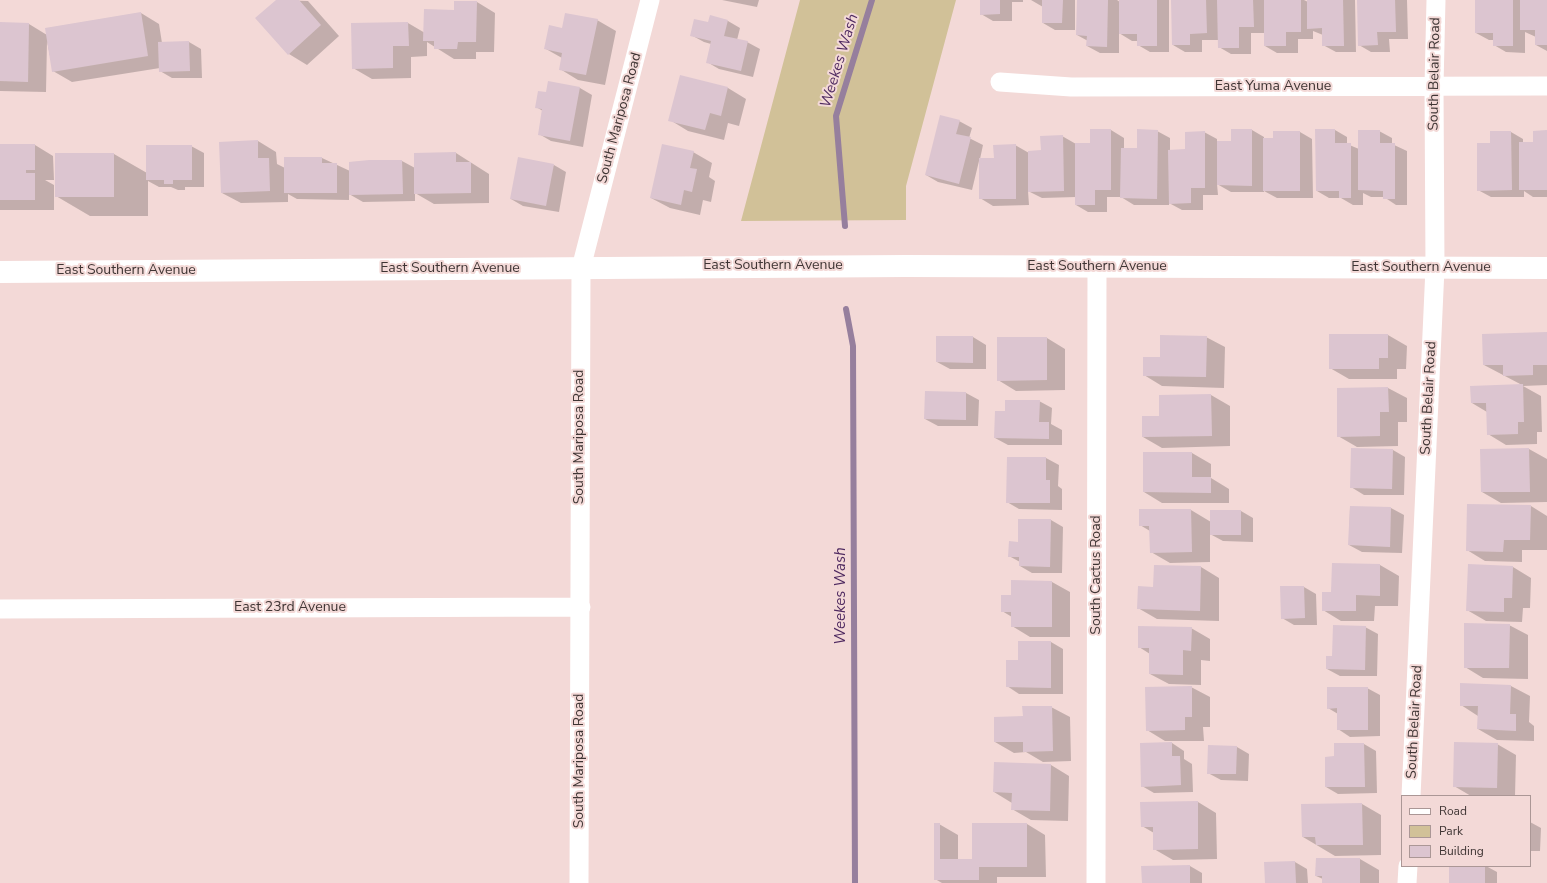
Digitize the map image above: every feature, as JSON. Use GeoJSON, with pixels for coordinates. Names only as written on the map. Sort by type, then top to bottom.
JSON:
{"type":"FeatureCollection","features":[{"type":"Feature","properties":{"kind":"main road","name":"East Southern Avenue"},"geometry":{"type":"LineString","coordinates":[[0,272],[811,266],[1547,268]]}},
{"type":"Feature","properties":{"kind":"street","name":"South Mariposa Road"},"geometry":{"type":"LineString","coordinates":[[579,883],[581,268],[650,0]]}},
{"type":"Feature","properties":{"kind":"street","name":"South Belair Road"},"geometry":{"type":"LineString","coordinates":[[1411,795],[1435,268],[1434,86],[1436,0]]}},
{"type":"Feature","properties":{"kind":"street","name":"East Yuma Avenue"},"geometry":{"type":"LineString","coordinates":[[1000,82],[1071,87],[1547,86]]}},
{"type":"Feature","properties":{"kind":"street","name":"South Cactus Road"},"geometry":{"type":"LineString","coordinates":[[1096,883],[1097,267]]}},
{"type":"Feature","properties":{"kind":"street","name":"East 23rd Avenue"},"geometry":{"type":"LineString","coordinates":[[0,609],[581,607]]}},
{"type":"Feature","properties":{"kind":"street"},"geometry":{"type":"LineString","coordinates":[[1407,883],[1408,867]]}},
{"type":"Feature","properties":{"kind":"green space"},"geometry":{"type":"Polygon","coordinates":[[[800,0],[956,0],[906,186],[906,220],[741,221],[800,0]]]}},
{"type":"Feature","properties":{"kind":"building"},"geometry":{"type":"Polygon","coordinates":[[[276,0],[299,0],[321,25],[288,55],[255,18],[276,0]]]}},
{"type":"Feature","properties":{"kind":"building"},"geometry":{"type":"Polygon","coordinates":[[[980,0],[1000,0],[1000,14],[980,15],[980,0]]]}},
{"type":"Feature","properties":{"kind":"building"},"geometry":{"type":"Polygon","coordinates":[[[1042,0],[1063,0],[1062,23],[1042,23],[1042,0]]]}},
{"type":"Feature","properties":{"kind":"building"},"geometry":{"type":"Polygon","coordinates":[[[1077,0],[1108,0],[1107,47],[1086,46],[1087,36],[1076,35],[1077,0]]]}},
{"type":"Feature","properties":{"kind":"building"},"geometry":{"type":"Polygon","coordinates":[[[1119,0],[1157,0],[1157,46],[1137,46],[1137,34],[1119,34],[1119,0]]]}},
{"type":"Feature","properties":{"kind":"building"},"geometry":{"type":"Polygon","coordinates":[[[1171,0],[1206,0],[1207,33],[1190,34],[1190,45],[1172,45],[1171,0]]]}},
{"type":"Feature","properties":{"kind":"building"},"geometry":{"type":"Polygon","coordinates":[[[1217,0],[1253,0],[1254,27],[1239,27],[1239,48],[1218,48],[1217,0]]]}},
{"type":"Feature","properties":{"kind":"building"},"geometry":{"type":"Polygon","coordinates":[[[1264,0],[1301,0],[1301,32],[1286,32],[1286,46],[1264,46],[1264,0]]]}},
{"type":"Feature","properties":{"kind":"building"},"geometry":{"type":"Polygon","coordinates":[[[1307,0],[1343,0],[1344,46],[1322,46],[1322,28],[1307,29],[1307,0]]]}},
{"type":"Feature","properties":{"kind":"building"},"geometry":{"type":"Polygon","coordinates":[[[1357,0],[1395,0],[1396,32],[1377,32],[1378,45],[1358,46],[1357,0]]]}},
{"type":"Feature","properties":{"kind":"building"},"geometry":{"type":"Polygon","coordinates":[[[1475,0],[1513,0],[1513,46],[1493,46],[1493,33],[1475,33],[1475,0]]]}},
{"type":"Feature","properties":{"kind":"building"},"geometry":{"type":"Polygon","coordinates":[[[1520,0],[1547,0],[1547,45],[1535,45],[1535,30],[1520,30],[1520,0]]]}},
{"type":"Feature","properties":{"kind":"building"},"geometry":{"type":"Polygon","coordinates":[[[454,1],[477,1],[476,42],[458,42],[457,49],[434,49],[434,41],[423,41],[424,9],[454,10],[454,1]]]}},
{"type":"Feature","properties":{"kind":"building"},"geometry":{"type":"Polygon","coordinates":[[[141,12],[148,56],[52,72],[45,28],[141,12]]]}},
{"type":"Feature","properties":{"kind":"building"},"geometry":{"type":"Polygon","coordinates":[[[565,13],[598,19],[586,75],[559,70],[562,53],[544,49],[549,25],[562,28],[565,13]]]}},
{"type":"Feature","properties":{"kind":"building"},"geometry":{"type":"Polygon","coordinates":[[[710,15],[728,20],[724,36],[748,41],[741,71],[706,63],[711,41],[690,36],[694,19],[708,22],[710,15]]]}},
{"type":"Feature","properties":{"kind":"building"},"geometry":{"type":"Polygon","coordinates":[[[0,22],[29,23],[28,82],[0,81],[0,22]]]}},
{"type":"Feature","properties":{"kind":"building"},"geometry":{"type":"Polygon","coordinates":[[[408,22],[409,46],[393,46],[393,68],[352,69],[351,23],[408,22]]]}},
{"type":"Feature","properties":{"kind":"building"},"geometry":{"type":"Polygon","coordinates":[[[189,41],[190,71],[159,72],[158,42],[189,41]]]}},
{"type":"Feature","properties":{"kind":"building"},"geometry":{"type":"Polygon","coordinates":[[[680,75],[728,87],[721,116],[710,113],[705,130],[668,121],[680,75]]]}},
{"type":"Feature","properties":{"kind":"building"},"geometry":{"type":"Polygon","coordinates":[[[548,81],[580,87],[570,141],[538,135],[542,109],[535,108],[538,91],[546,92],[548,81]]]}},
{"type":"Feature","properties":{"kind":"building"},"geometry":{"type":"Polygon","coordinates":[[[940,115],[960,120],[956,134],[971,137],[959,184],[925,175],[940,115]]]}},
{"type":"Feature","properties":{"kind":"building"},"geometry":{"type":"Polygon","coordinates":[[[1090,129],[1111,129],[1111,190],[1095,190],[1095,205],[1075,205],[1075,143],[1090,143],[1090,129]]]}},
{"type":"Feature","properties":{"kind":"building"},"geometry":{"type":"Polygon","coordinates":[[[1137,129],[1158,130],[1157,199],[1120,198],[1121,148],[1137,148],[1137,129]]]}},
{"type":"Feature","properties":{"kind":"building"},"geometry":{"type":"Polygon","coordinates":[[[1231,129],[1252,129],[1252,186],[1217,185],[1217,141],[1231,141],[1231,129]]]}},
{"type":"Feature","properties":{"kind":"building"},"geometry":{"type":"Polygon","coordinates":[[[1315,129],[1335,129],[1335,143],[1351,143],[1351,198],[1339,198],[1339,191],[1316,191],[1315,129]]]}},
{"type":"Feature","properties":{"kind":"building"},"geometry":{"type":"Polygon","coordinates":[[[1358,130],[1380,130],[1380,143],[1395,143],[1395,199],[1383,199],[1383,191],[1358,190],[1358,130]]]}},
{"type":"Feature","properties":{"kind":"building"},"geometry":{"type":"Polygon","coordinates":[[[1547,130],[1547,190],[1519,190],[1519,142],[1533,142],[1533,131],[1547,130]]]}},
{"type":"Feature","properties":{"kind":"building"},"geometry":{"type":"Polygon","coordinates":[[[1205,131],[1205,188],[1191,188],[1191,203],[1169,204],[1168,150],[1185,149],[1185,132],[1205,131]]]}},
{"type":"Feature","properties":{"kind":"building"},"geometry":{"type":"Polygon","coordinates":[[[1273,131],[1300,131],[1300,191],[1263,191],[1263,138],[1273,138],[1273,131]]]}},
{"type":"Feature","properties":{"kind":"building"},"geometry":{"type":"Polygon","coordinates":[[[1490,131],[1511,131],[1512,190],[1477,191],[1477,143],[1490,143],[1490,131]]]}},
{"type":"Feature","properties":{"kind":"building"},"geometry":{"type":"Polygon","coordinates":[[[1063,135],[1064,191],[1028,192],[1028,151],[1041,150],[1040,136],[1063,135]]]}},
{"type":"Feature","properties":{"kind":"building"},"geometry":{"type":"Polygon","coordinates":[[[258,140],[258,158],[269,158],[270,191],[221,193],[219,142],[258,140]]]}},
{"type":"Feature","properties":{"kind":"building"},"geometry":{"type":"Polygon","coordinates":[[[0,144],[35,144],[35,170],[26,170],[26,173],[35,173],[35,200],[0,200],[0,144]]]}},
{"type":"Feature","properties":{"kind":"building"},"geometry":{"type":"Polygon","coordinates":[[[662,144],[694,151],[690,168],[697,169],[692,192],[684,190],[681,205],[650,198],[662,144]]]}},
{"type":"Feature","properties":{"kind":"building"},"geometry":{"type":"Polygon","coordinates":[[[1016,144],[1016,199],[979,199],[979,158],[994,158],[993,145],[1016,144]]]}},
{"type":"Feature","properties":{"kind":"building"},"geometry":{"type":"Polygon","coordinates":[[[146,145],[192,145],[192,180],[173,180],[173,184],[164,184],[164,180],[146,180],[146,145]]]}},
{"type":"Feature","properties":{"kind":"building"},"geometry":{"type":"Polygon","coordinates":[[[456,152],[456,162],[471,162],[471,193],[414,194],[414,153],[456,152]]]}},
{"type":"Feature","properties":{"kind":"building"},"geometry":{"type":"Polygon","coordinates":[[[55,153],[114,153],[114,197],[55,197],[55,153]]]}},
{"type":"Feature","properties":{"kind":"building"},"geometry":{"type":"Polygon","coordinates":[[[284,157],[322,157],[322,163],[337,163],[337,193],[284,193],[284,157]]]}},
{"type":"Feature","properties":{"kind":"building"},"geometry":{"type":"Polygon","coordinates":[[[518,157],[554,164],[546,206],[510,199],[518,157]]]}},
{"type":"Feature","properties":{"kind":"building"},"geometry":{"type":"Polygon","coordinates":[[[369,160],[402,160],[403,194],[349,195],[349,162],[369,160]]]}},
{"type":"Feature","properties":{"kind":"building"},"geometry":{"type":"Polygon","coordinates":[[[1547,332],[1547,365],[1533,365],[1533,375],[1503,376],[1503,365],[1483,365],[1482,334],[1547,332]]]}},
{"type":"Feature","properties":{"kind":"building"},"geometry":{"type":"Polygon","coordinates":[[[1329,334],[1388,334],[1388,358],[1379,358],[1379,369],[1329,369],[1329,334]]]}},
{"type":"Feature","properties":{"kind":"building"},"geometry":{"type":"Polygon","coordinates":[[[1160,335],[1207,336],[1206,377],[1143,376],[1143,357],[1160,357],[1160,335]]]}},
{"type":"Feature","properties":{"kind":"building"},"geometry":{"type":"Polygon","coordinates":[[[936,336],[973,336],[973,363],[936,362],[936,336]]]}},
{"type":"Feature","properties":{"kind":"building"},"geometry":{"type":"Polygon","coordinates":[[[997,337],[1047,337],[1047,380],[997,381],[997,337]]]}},
{"type":"Feature","properties":{"kind":"building"},"geometry":{"type":"Polygon","coordinates":[[[1523,384],[1524,422],[1518,422],[1518,434],[1487,435],[1486,403],[1471,403],[1470,386],[1523,384]]]}},
{"type":"Feature","properties":{"kind":"building"},"geometry":{"type":"Polygon","coordinates":[[[1388,387],[1389,412],[1380,412],[1380,436],[1337,437],[1337,388],[1388,387]]]}},
{"type":"Feature","properties":{"kind":"building"},"geometry":{"type":"Polygon","coordinates":[[[925,391],[966,392],[966,420],[924,419],[925,391]]]}},
{"type":"Feature","properties":{"kind":"building"},"geometry":{"type":"Polygon","coordinates":[[[1211,394],[1212,436],[1142,437],[1142,416],[1159,416],[1159,395],[1211,394]]]}},
{"type":"Feature","properties":{"kind":"building"},"geometry":{"type":"Polygon","coordinates":[[[1005,400],[1040,400],[1039,422],[1049,422],[1049,439],[994,438],[995,411],[1005,411],[1005,400]]]}},
{"type":"Feature","properties":{"kind":"building"},"geometry":{"type":"Polygon","coordinates":[[[1351,448],[1393,449],[1392,489],[1350,488],[1351,448]]]}},
{"type":"Feature","properties":{"kind":"building"},"geometry":{"type":"Polygon","coordinates":[[[1529,448],[1530,492],[1481,492],[1480,449],[1529,448]]]}},
{"type":"Feature","properties":{"kind":"building"},"geometry":{"type":"Polygon","coordinates":[[[1143,452],[1192,452],[1192,477],[1211,477],[1211,493],[1143,492],[1143,452]]]}},
{"type":"Feature","properties":{"kind":"building"},"geometry":{"type":"Polygon","coordinates":[[[1007,457],[1046,457],[1046,480],[1050,480],[1050,503],[1006,503],[1007,457]]]}},
{"type":"Feature","properties":{"kind":"building"},"geometry":{"type":"Polygon","coordinates":[[[1467,504],[1531,505],[1530,540],[1504,540],[1503,552],[1466,551],[1467,504]]]}},
{"type":"Feature","properties":{"kind":"building"},"geometry":{"type":"Polygon","coordinates":[[[1350,506],[1391,507],[1390,547],[1348,545],[1350,506]]]}},
{"type":"Feature","properties":{"kind":"building"},"geometry":{"type":"Polygon","coordinates":[[[1139,509],[1191,509],[1192,552],[1150,553],[1149,526],[1139,526],[1139,509]]]}},
{"type":"Feature","properties":{"kind":"building"},"geometry":{"type":"Polygon","coordinates":[[[1210,510],[1241,510],[1241,535],[1210,535],[1210,510]]]}},
{"type":"Feature","properties":{"kind":"building"},"geometry":{"type":"Polygon","coordinates":[[[1018,519],[1051,519],[1050,567],[1019,566],[1019,557],[1008,557],[1009,541],[1018,542],[1018,519]]]}},
{"type":"Feature","properties":{"kind":"building"},"geometry":{"type":"Polygon","coordinates":[[[1332,563],[1380,564],[1380,596],[1356,595],[1356,611],[1322,611],[1322,592],[1331,592],[1332,563]]]}},
{"type":"Feature","properties":{"kind":"building"},"geometry":{"type":"Polygon","coordinates":[[[1468,564],[1513,566],[1512,598],[1504,598],[1504,612],[1466,611],[1468,564]]]}},
{"type":"Feature","properties":{"kind":"building"},"geometry":{"type":"Polygon","coordinates":[[[1154,565],[1201,566],[1200,611],[1137,609],[1138,586],[1153,587],[1154,565]]]}},
{"type":"Feature","properties":{"kind":"building"},"geometry":{"type":"Polygon","coordinates":[[[1011,580],[1052,581],[1052,627],[1011,627],[1011,612],[1001,612],[1001,595],[1011,595],[1011,580]]]}},
{"type":"Feature","properties":{"kind":"building"},"geometry":{"type":"Polygon","coordinates":[[[1280,586],[1304,586],[1305,618],[1281,619],[1280,586]]]}},
{"type":"Feature","properties":{"kind":"building"},"geometry":{"type":"Polygon","coordinates":[[[1464,623],[1510,624],[1509,668],[1464,668],[1464,623]]]}},
{"type":"Feature","properties":{"kind":"building"},"geometry":{"type":"Polygon","coordinates":[[[1333,625],[1366,626],[1365,670],[1326,669],[1326,656],[1332,656],[1333,625]]]}},
{"type":"Feature","properties":{"kind":"building"},"geometry":{"type":"Polygon","coordinates":[[[1138,626],[1192,627],[1191,651],[1183,650],[1183,675],[1149,674],[1149,648],[1138,648],[1138,626]]]}},
{"type":"Feature","properties":{"kind":"building"},"geometry":{"type":"Polygon","coordinates":[[[1018,641],[1051,641],[1051,688],[1006,687],[1006,660],[1018,660],[1018,641]]]}},
{"type":"Feature","properties":{"kind":"building"},"geometry":{"type":"Polygon","coordinates":[[[1460,683],[1511,685],[1510,714],[1516,714],[1516,731],[1477,729],[1478,706],[1460,706],[1460,683]]]}},
{"type":"Feature","properties":{"kind":"building"},"geometry":{"type":"Polygon","coordinates":[[[1192,686],[1192,717],[1185,717],[1185,730],[1146,731],[1145,687],[1192,686]]]}},
{"type":"Feature","properties":{"kind":"building"},"geometry":{"type":"Polygon","coordinates":[[[1327,687],[1368,687],[1368,730],[1337,730],[1337,708],[1327,709],[1327,687]]]}},
{"type":"Feature","properties":{"kind":"building"},"geometry":{"type":"Polygon","coordinates":[[[1022,706],[1052,706],[1053,751],[1023,752],[1023,742],[994,742],[994,717],[1023,716],[1022,706]]]}},
{"type":"Feature","properties":{"kind":"building"},"geometry":{"type":"Polygon","coordinates":[[[1172,742],[1172,756],[1180,756],[1181,785],[1141,787],[1140,743],[1172,742]]]}},
{"type":"Feature","properties":{"kind":"building"},"geometry":{"type":"Polygon","coordinates":[[[1454,742],[1498,743],[1497,788],[1453,787],[1454,742]]]}},
{"type":"Feature","properties":{"kind":"building"},"geometry":{"type":"Polygon","coordinates":[[[1334,743],[1364,743],[1365,787],[1325,787],[1325,757],[1334,756],[1334,743]]]}},
{"type":"Feature","properties":{"kind":"building"},"geometry":{"type":"Polygon","coordinates":[[[1208,745],[1237,746],[1236,774],[1207,774],[1208,745]]]}},
{"type":"Feature","properties":{"kind":"building"},"geometry":{"type":"Polygon","coordinates":[[[994,762],[1051,764],[1050,811],[1011,810],[1012,793],[993,792],[994,762]]]}},
{"type":"Feature","properties":{"kind":"building"},"geometry":{"type":"Polygon","coordinates":[[[1198,801],[1198,849],[1153,850],[1153,827],[1141,827],[1140,802],[1198,801]]]}},
{"type":"Feature","properties":{"kind":"building"},"geometry":{"type":"Polygon","coordinates":[[[1362,803],[1363,845],[1316,845],[1315,837],[1302,837],[1301,804],[1362,803]]]}},
{"type":"Feature","properties":{"kind":"building"},"geometry":{"type":"Polygon","coordinates":[[[934,823],[940,823],[940,859],[972,859],[972,823],[1027,823],[1027,867],[979,867],[979,880],[934,880],[934,823]]]}},
{"type":"Feature","properties":{"kind":"building"},"geometry":{"type":"Polygon","coordinates":[[[1316,858],[1360,858],[1360,883],[1322,883],[1322,876],[1315,876],[1316,858]]]}},
{"type":"Feature","properties":{"kind":"building"},"geometry":{"type":"Polygon","coordinates":[[[1295,861],[1296,883],[1265,883],[1264,862],[1295,861]]]}},
{"type":"Feature","properties":{"kind":"building"},"geometry":{"type":"Polygon","coordinates":[[[1190,865],[1190,883],[1142,883],[1141,866],[1190,865]]]}},
{"type":"Feature","properties":{"kind":"building"},"geometry":{"type":"Polygon","coordinates":[[[1449,867],[1485,867],[1485,883],[1449,883],[1449,867]]]}},
{"type":"Feature","properties":{"kind":"waterway","name":"Weekes Wash"},"geometry":{"type":"LineString","coordinates":[[845,226],[836,116],[872,0]]}},
{"type":"Feature","properties":{"kind":"waterway","name":"Weekes Wash"},"geometry":{"type":"LineString","coordinates":[[846,309],[853,346],[855,883]]}}]}
